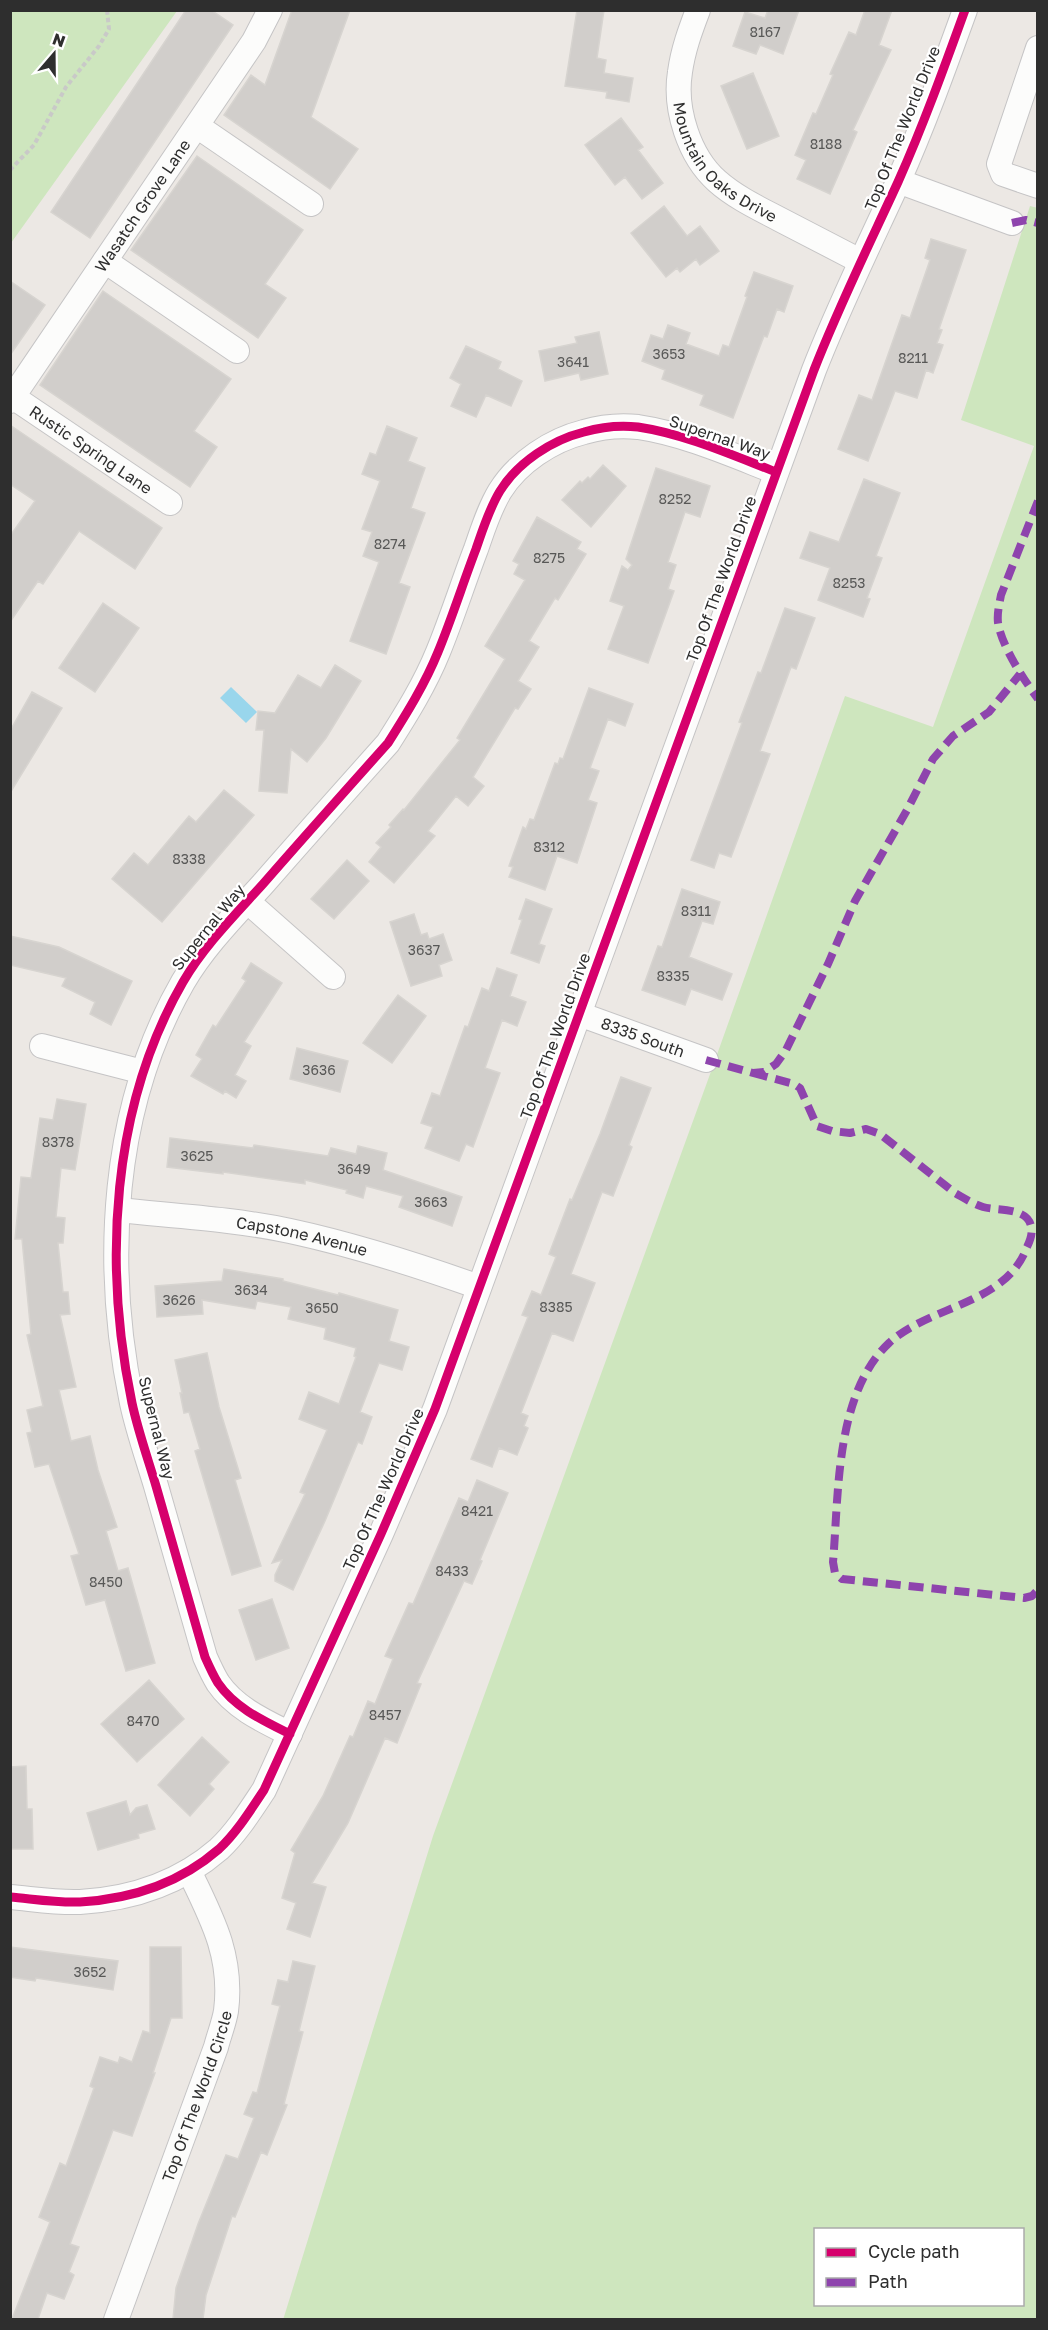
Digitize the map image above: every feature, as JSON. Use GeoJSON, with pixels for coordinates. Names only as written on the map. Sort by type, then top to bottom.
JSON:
{"type":"FeatureCollection","features":[{"type":"Feature","properties":{"kind":"street","name":"Wasatch Grove Lane"},"geometry":{"type":"LineString","coordinates":[[12,399],[265,24],[270,10]]}},
{"type":"Feature","properties":{"kind":"street","name":"Mountain Oaks Drive"},"geometry":{"type":"LineString","coordinates":[[698,10],[685,47],[679,74],[680,102],[685,129],[697,156],[716,180],[741,199],[860,261]]}},
{"type":"Feature","properties":{"kind":"street","name":"Top Of The World Drive"},"geometry":{"type":"LineString","coordinates":[[10,1898],[78,1902],[117,1898],[154,1888],[189,1871],[220,1848],[244,1821],[264,1790],[435,1409],[776,472],[831,327],[898,181],[929,107],[965,10]]}},
{"type":"Feature","properties":{"kind":"street"},"geometry":{"type":"LineString","coordinates":[[1038,48],[999,164],[1003,174],[1038,186]]}},
{"type":"Feature","properties":{"kind":"street"},"geometry":{"type":"LineString","coordinates":[[197,126],[311,204]]}},
{"type":"Feature","properties":{"kind":"street"},"geometry":{"type":"LineString","coordinates":[[898,181],[1012,223]]}},
{"type":"Feature","properties":{"kind":"street"},"geometry":{"type":"LineString","coordinates":[[105,261],[237,351]]}},
{"type":"Feature","properties":{"kind":"street","name":"Rustic Spring Lane"},"geometry":{"type":"LineString","coordinates":[[12,399],[170,503]]}},
{"type":"Feature","properties":{"kind":"street","name":"Supernal Way"},"geometry":{"type":"LineString","coordinates":[[290,1734],[258,1718],[236,1702],[218,1683],[206,1657],[132,1404],[122,1341],[116,1275],[118,1210],[127,1138],[143,1072],[160,1025],[183,981],[213,939],[388,743],[425,682],[489,513],[501,489],[519,468],[541,451],[567,436],[602,427],[636,427],[670,434],[776,472]]}},
{"type":"Feature","properties":{"kind":"street"},"geometry":{"type":"LineString","coordinates":[[248,901],[333,976]]}},
{"type":"Feature","properties":{"kind":"street","name":"8335 South"},"geometry":{"type":"LineString","coordinates":[[579,1014],[706,1060]]}},
{"type":"Feature","properties":{"kind":"street"},"geometry":{"type":"LineString","coordinates":[[42,1046],[143,1072]]}},
{"type":"Feature","properties":{"kind":"street","name":"Capstone Avenue"},"geometry":{"type":"LineString","coordinates":[[118,1210],[288,1230],[368,1250],[479,1287]]}},
{"type":"Feature","properties":{"kind":"street","name":"Top Of The World Circle"},"geometry":{"type":"LineString","coordinates":[[116,2319],[216,2047],[226,2013],[228,1979],[223,1947],[212,1917],[189,1871]]}},
{"type":"Feature","properties":{"kind":"path"},"geometry":{"type":"LineString","coordinates":[[10,170],[34,144],[66,87],[109,29],[107,10]]}},
{"type":"Feature","properties":{"kind":"green space"},"geometry":{"type":"Polygon","coordinates":[[[10,11],[177,11],[11,243],[10,243],[10,11]]]}},
{"type":"Feature","properties":{"kind":"green space"},"geometry":{"type":"Polygon","coordinates":[[[1030,206],[1038,208],[1037,2319],[283,2320],[433,1836],[845,696],[933,727],[1034,446],[961,420],[1030,206]]]}},
{"type":"Feature","properties":{"kind":"water"},"geometry":{"type":"Polygon","coordinates":[[[231,687],[257,712],[246,723],[220,698],[231,687]]]}},
{"type":"Feature","properties":{"kind":"building"},"geometry":{"type":"Polygon","coordinates":[[[186,10],[211,10],[233,25],[90,238],[51,212],[186,10]]]}},
{"type":"Feature","properties":{"kind":"building"},"geometry":{"type":"Polygon","coordinates":[[[292,10],[350,10],[311,117],[358,149],[330,189],[224,115],[251,75],[265,85],[292,10]]]}},
{"type":"Feature","properties":{"kind":"building"},"geometry":{"type":"Polygon","coordinates":[[[577,10],[604,10],[597,58],[606,60],[604,73],[633,78],[629,102],[606,98],[607,92],[565,86],[577,10]]]}},
{"type":"Feature","properties":{"kind":"building"},"geometry":{"type":"Polygon","coordinates":[[[768,10],[799,10],[783,54],[760,45],[756,54],[733,46],[745,12],[765,18],[768,10]]]}},
{"type":"Feature","properties":{"kind":"building"},"geometry":{"type":"Polygon","coordinates":[[[865,10],[892,10],[879,45],[891,50],[853,130],[857,132],[830,194],[797,179],[806,160],[795,155],[813,113],[816,114],[833,75],[830,74],[849,32],[856,35],[865,10]]]}},
{"type":"Feature","properties":{"kind":"building"},"geometry":{"type":"Polygon","coordinates":[[[753,73],[779,136],[747,149],[721,86],[753,73]]]}},
{"type":"Feature","properties":{"kind":"building"},"geometry":{"type":"Polygon","coordinates":[[[621,118],[643,147],[638,150],[663,183],[642,199],[625,177],[615,185],[585,145],[621,118]]]}},
{"type":"Feature","properties":{"kind":"building"},"geometry":{"type":"Polygon","coordinates":[[[197,156],[303,230],[265,284],[286,298],[258,338],[131,250],[197,156]]]}},
{"type":"Feature","properties":{"kind":"building"},"geometry":{"type":"Polygon","coordinates":[[[664,206],[687,236],[700,226],[719,251],[700,265],[696,259],[680,272],[677,268],[666,277],[631,233],[664,206]]]}},
{"type":"Feature","properties":{"kind":"building"},"geometry":{"type":"Polygon","coordinates":[[[931,239],[966,250],[939,329],[942,330],[937,343],[943,345],[933,373],[926,370],[917,398],[895,391],[868,461],[838,449],[859,395],[872,400],[902,315],[910,318],[930,260],[925,258],[931,239]]]}},
{"type":"Feature","properties":{"kind":"building"},"geometry":{"type":"Polygon","coordinates":[[[754,272],[793,286],[784,312],[777,309],[767,337],[764,336],[733,418],[700,405],[704,395],[662,379],[665,370],[642,361],[651,335],[663,339],[668,325],[690,333],[686,344],[719,356],[723,345],[729,347],[754,272]]]}},
{"type":"Feature","properties":{"kind":"building"},"geometry":{"type":"Polygon","coordinates":[[[10,281],[45,305],[10,355],[10,281]]]}},
{"type":"Feature","properties":{"kind":"building"},"geometry":{"type":"Polygon","coordinates":[[[103,291],[231,379],[194,431],[217,447],[190,487],[40,385],[103,291]]]}},
{"type":"Feature","properties":{"kind":"building"},"geometry":{"type":"Polygon","coordinates":[[[599,332],[608,374],[581,380],[579,373],[545,381],[539,351],[577,343],[575,337],[599,332]]]}},
{"type":"Feature","properties":{"kind":"building"},"geometry":{"type":"Polygon","coordinates":[[[466,346],[501,362],[498,369],[522,381],[511,406],[486,395],[476,417],[451,406],[461,384],[450,378],[466,346]]]}},
{"type":"Feature","properties":{"kind":"building"},"geometry":{"type":"Polygon","coordinates":[[[10,425],[162,528],[135,569],[79,531],[43,584],[38,581],[10,622],[10,536],[35,501],[10,484],[10,425]]]}},
{"type":"Feature","properties":{"kind":"building"},"geometry":{"type":"Polygon","coordinates":[[[387,426],[417,438],[408,461],[425,468],[411,508],[425,513],[399,583],[410,587],[386,654],[350,641],[379,562],[363,556],[372,532],[362,529],[380,481],[362,474],[370,453],[376,455],[387,426]]]}},
{"type":"Feature","properties":{"kind":"building"},"geometry":{"type":"Polygon","coordinates":[[[603,465],[626,486],[591,527],[562,500],[580,481],[582,483],[588,477],[590,479],[603,465]]]}},
{"type":"Feature","properties":{"kind":"building"},"geometry":{"type":"Polygon","coordinates":[[[656,468],[710,486],[700,517],[685,512],[668,562],[676,565],[668,589],[674,591],[648,663],[608,649],[624,606],[610,601],[622,566],[628,570],[632,565],[626,559],[656,468]]]}},
{"type":"Feature","properties":{"kind":"building"},"geometry":{"type":"Polygon","coordinates":[[[864,479],[900,493],[876,556],[882,558],[867,598],[870,599],[863,617],[818,600],[830,568],[800,558],[810,532],[839,542],[864,479]]]}},
{"type":"Feature","properties":{"kind":"building"},"geometry":{"type":"Polygon","coordinates":[[[537,517],[581,542],[577,549],[586,554],[558,600],[555,598],[529,641],[539,647],[518,681],[531,689],[518,709],[515,708],[473,777],[484,786],[468,806],[456,796],[428,831],[435,836],[394,883],[369,862],[381,847],[376,843],[460,740],[457,738],[505,659],[485,646],[525,580],[514,574],[519,564],[513,561],[537,517]]]}},
{"type":"Feature","properties":{"kind":"building"},"geometry":{"type":"Polygon","coordinates":[[[103,603],[139,628],[95,692],[59,668],[103,603]]]}},
{"type":"Feature","properties":{"kind":"building"},"geometry":{"type":"Polygon","coordinates":[[[785,608],[815,618],[796,669],[791,667],[760,751],[770,754],[731,857],[719,853],[714,868],[691,860],[742,723],[739,722],[758,672],[761,673],[785,608]]]}},
{"type":"Feature","properties":{"kind":"building"},"geometry":{"type":"Polygon","coordinates":[[[335,665],[361,681],[326,738],[307,762],[291,749],[287,793],[259,791],[264,730],[256,730],[258,711],[275,713],[298,675],[321,688],[335,665]]]}},
{"type":"Feature","properties":{"kind":"building"},"geometry":{"type":"Polygon","coordinates":[[[589,688],[633,704],[625,726],[608,719],[590,768],[599,771],[588,800],[597,803],[577,863],[557,856],[545,890],[509,877],[513,867],[509,866],[523,827],[526,829],[530,819],[534,820],[555,763],[558,764],[560,758],[563,759],[589,688]]]}},
{"type":"Feature","properties":{"kind":"building"},"geometry":{"type":"Polygon","coordinates":[[[32,692],[62,708],[10,793],[10,731],[32,692]]]}},
{"type":"Feature","properties":{"kind":"building"},"geometry":{"type":"Polygon","coordinates":[[[224,790],[254,815],[162,922],[112,879],[134,853],[148,865],[189,816],[196,822],[224,790]]]}},
{"type":"Feature","properties":{"kind":"building"},"geometry":{"type":"Polygon","coordinates":[[[347,860],[369,881],[334,919],[311,899],[347,860]]]}},
{"type":"Feature","properties":{"kind":"building"},"geometry":{"type":"Polygon","coordinates":[[[682,889],[720,902],[713,924],[702,921],[689,957],[732,974],[722,1000],[691,989],[685,1005],[642,990],[658,946],[662,947],[682,889]]]}},
{"type":"Feature","properties":{"kind":"building"},"geometry":{"type":"Polygon","coordinates":[[[526,899],[552,909],[539,944],[545,946],[539,963],[511,953],[526,899]]]}},
{"type":"Feature","properties":{"kind":"building"},"geometry":{"type":"Polygon","coordinates":[[[414,914],[421,935],[427,933],[429,939],[443,934],[452,960],[439,965],[442,976],[411,986],[390,922],[414,914]]]}},
{"type":"Feature","properties":{"kind":"building"},"geometry":{"type":"Polygon","coordinates":[[[10,936],[59,947],[132,981],[111,1025],[90,1014],[95,1002],[62,986],[66,978],[10,965],[10,936]]]}},
{"type":"Feature","properties":{"kind":"building"},"geometry":{"type":"Polygon","coordinates":[[[251,963],[282,983],[244,1042],[251,1046],[235,1075],[246,1081],[236,1098],[225,1091],[223,1094],[191,1076],[202,1059],[196,1055],[213,1025],[216,1027],[246,981],[242,978],[251,963]]]}},
{"type":"Feature","properties":{"kind":"building"},"geometry":{"type":"Polygon","coordinates":[[[497,968],[517,975],[510,996],[526,1002],[517,1026],[502,1020],[485,1068],[500,1073],[473,1147],[466,1144],[459,1161],[425,1148],[433,1127],[421,1123],[432,1093],[440,1096],[465,1026],[468,1027],[482,988],[489,991],[497,968]]]}},
{"type":"Feature","properties":{"kind":"building"},"geometry":{"type":"Polygon","coordinates":[[[398,995],[426,1016],[392,1063],[363,1043],[398,995]]]}},
{"type":"Feature","properties":{"kind":"building"},"geometry":{"type":"Polygon","coordinates":[[[297,1048],[348,1061],[340,1092],[290,1079],[297,1048]]]}},
{"type":"Feature","properties":{"kind":"building"},"geometry":{"type":"Polygon","coordinates":[[[621,1077],[651,1088],[629,1145],[632,1147],[613,1196],[602,1192],[571,1274],[595,1283],[573,1341],[552,1333],[521,1413],[528,1416],[524,1426],[528,1428],[517,1455],[499,1448],[492,1467],[471,1459],[528,1317],[522,1315],[532,1291],[541,1295],[556,1257],[549,1254],[570,1199],[572,1200],[600,1134],[621,1077]]]}},
{"type":"Feature","properties":{"kind":"building"},"geometry":{"type":"Polygon","coordinates":[[[57,1099],[86,1104],[75,1170],[61,1168],[56,1217],[65,1218],[63,1243],[58,1243],[63,1292],[68,1292],[70,1314],[60,1315],[76,1387],[59,1390],[71,1441],[90,1436],[98,1470],[117,1527],[106,1531],[118,1571],[128,1568],[155,1663],[126,1671],[105,1600],[86,1605],[71,1556],[79,1554],[49,1464],[35,1467],[27,1433],[32,1432],[27,1410],[43,1406],[27,1335],[31,1334],[22,1239],[15,1239],[21,1177],[31,1178],[40,1118],[53,1120],[57,1099]]]}},
{"type":"Feature","properties":{"kind":"building"},"geometry":{"type":"Polygon","coordinates":[[[170,1138],[253,1148],[254,1145],[328,1156],[331,1148],[356,1154],[358,1146],[387,1153],[383,1170],[462,1197],[452,1226],[399,1207],[403,1196],[366,1186],[363,1198],[346,1193],[347,1190],[305,1180],[305,1184],[223,1172],[223,1174],[167,1167],[170,1138]]]}},
{"type":"Feature","properties":{"kind":"building"},"geometry":{"type":"Polygon","coordinates":[[[224,1269],[283,1279],[283,1281],[338,1295],[339,1293],[398,1310],[389,1341],[409,1347],[402,1370],[379,1363],[360,1412],[372,1417],[362,1444],[358,1442],[293,1590],[275,1581],[275,1575],[282,1560],[272,1563],[305,1494],[300,1492],[327,1430],[299,1419],[309,1392],[339,1404],[356,1357],[354,1356],[356,1348],[324,1339],[326,1328],[288,1319],[291,1307],[257,1301],[255,1309],[202,1300],[203,1314],[157,1317],[155,1286],[222,1281],[224,1269]]]}},
{"type":"Feature","properties":{"kind":"building"},"geometry":{"type":"Polygon","coordinates":[[[207,1353],[219,1407],[241,1478],[235,1480],[261,1566],[232,1575],[195,1451],[200,1449],[189,1412],[184,1413],[175,1360],[207,1353]]]}},
{"type":"Feature","properties":{"kind":"building"},"geometry":{"type":"Polygon","coordinates":[[[477,1480],[508,1493],[480,1560],[482,1561],[472,1584],[464,1581],[417,1683],[421,1684],[397,1743],[385,1738],[348,1823],[312,1883],[326,1887],[310,1937],[287,1929],[296,1903],[282,1898],[295,1853],[291,1850],[323,1796],[350,1736],[353,1737],[368,1701],[375,1704],[393,1659],[385,1656],[409,1603],[413,1604],[459,1498],[468,1502],[477,1480]]]}},
{"type":"Feature","properties":{"kind":"building"},"geometry":{"type":"Polygon","coordinates":[[[272,1599],[289,1648],[256,1660],[239,1610],[272,1599]]]}},
{"type":"Feature","properties":{"kind":"building"},"geometry":{"type":"Polygon","coordinates":[[[149,1680],[184,1719],[137,1762],[101,1724],[149,1680]]]}},
{"type":"Feature","properties":{"kind":"building"},"geometry":{"type":"Polygon","coordinates":[[[202,1737],[229,1762],[209,1784],[214,1789],[190,1816],[158,1785],[202,1737]]]}},
{"type":"Feature","properties":{"kind":"building"},"geometry":{"type":"Polygon","coordinates":[[[26,1766],[27,1809],[32,1809],[33,1849],[10,1849],[10,1767],[26,1766]]]}},
{"type":"Feature","properties":{"kind":"building"},"geometry":{"type":"Polygon","coordinates":[[[126,1801],[130,1815],[136,1808],[147,1805],[155,1829],[138,1834],[139,1838],[98,1850],[87,1813],[126,1801]]]}},
{"type":"Feature","properties":{"kind":"building"},"geometry":{"type":"Polygon","coordinates":[[[10,1947],[118,1961],[113,1990],[36,1978],[35,1981],[10,1977],[10,1947]]]}},
{"type":"Feature","properties":{"kind":"building"},"geometry":{"type":"Polygon","coordinates":[[[150,1947],[181,1947],[182,2018],[171,2018],[153,2073],[155,2073],[132,2136],[113,2130],[70,2244],[79,2247],[69,2272],[74,2275],[64,2299],[47,2293],[38,2319],[12,2319],[50,2222],[39,2217],[60,2163],[66,2166],[94,2088],[90,2086],[100,2057],[118,2063],[120,2057],[132,2062],[143,2031],[150,2033],[150,1947]]]}},
{"type":"Feature","properties":{"kind":"building"},"geometry":{"type":"Polygon","coordinates":[[[293,1961],[315,1966],[299,2031],[303,2032],[284,2104],[287,2105],[267,2155],[261,2152],[235,2217],[232,2216],[206,2295],[203,2319],[173,2319],[176,2288],[198,2224],[226,2155],[238,2159],[254,2118],[244,2114],[253,2092],[257,2093],[280,2006],[272,2004],[278,1980],[288,1982],[293,1961]]]}},
{"type":"Feature","properties":{"kind":"marked path"},"geometry":{"type":"LineString","coordinates":[[1012,223],[1026,220],[1038,223]]}},
{"type":"Feature","properties":{"kind":"marked path"},"geometry":{"type":"LineString","coordinates":[[1038,501],[1001,595],[998,612],[999,628],[1010,656],[1038,699]]}},
{"type":"Feature","properties":{"kind":"marked path"},"geometry":{"type":"LineString","coordinates":[[706,1060],[753,1073],[764,1072],[776,1064],[786,1050],[828,964],[855,901],[933,759],[953,736],[989,712],[1020,674]]}},
{"type":"Feature","properties":{"kind":"marked path"},"geometry":{"type":"LineString","coordinates":[[753,1073],[794,1084],[800,1088],[817,1126],[850,1133],[866,1129],[880,1134],[955,1193],[979,1206],[1011,1211],[1028,1220],[1032,1231],[1028,1245],[1017,1266],[1002,1281],[985,1293],[906,1330],[889,1343],[871,1364],[858,1389],[843,1446],[833,1562],[835,1573],[842,1579],[1024,1598],[1032,1596],[1038,1590]]}},
{"type":"Feature","properties":{"kind":"cycle path"},"geometry":{"type":"LineString","coordinates":[[10,1897],[63,1902],[99,1900],[136,1893],[171,1880],[204,1861],[219,1849],[264,1790],[381,1534],[435,1409],[814,370],[907,161],[965,10]]}},
{"type":"Feature","properties":{"kind":"cycle path"},"geometry":{"type":"LineString","coordinates":[[290,1734],[241,1707],[225,1692],[211,1670],[205,1657],[132,1403],[123,1350],[116,1242],[120,1187],[128,1133],[141,1081],[159,1030],[183,982],[210,943],[388,743],[433,664],[493,505],[507,480],[516,471],[548,447],[572,436],[590,430],[631,426],[691,440],[776,472]]}}]}
